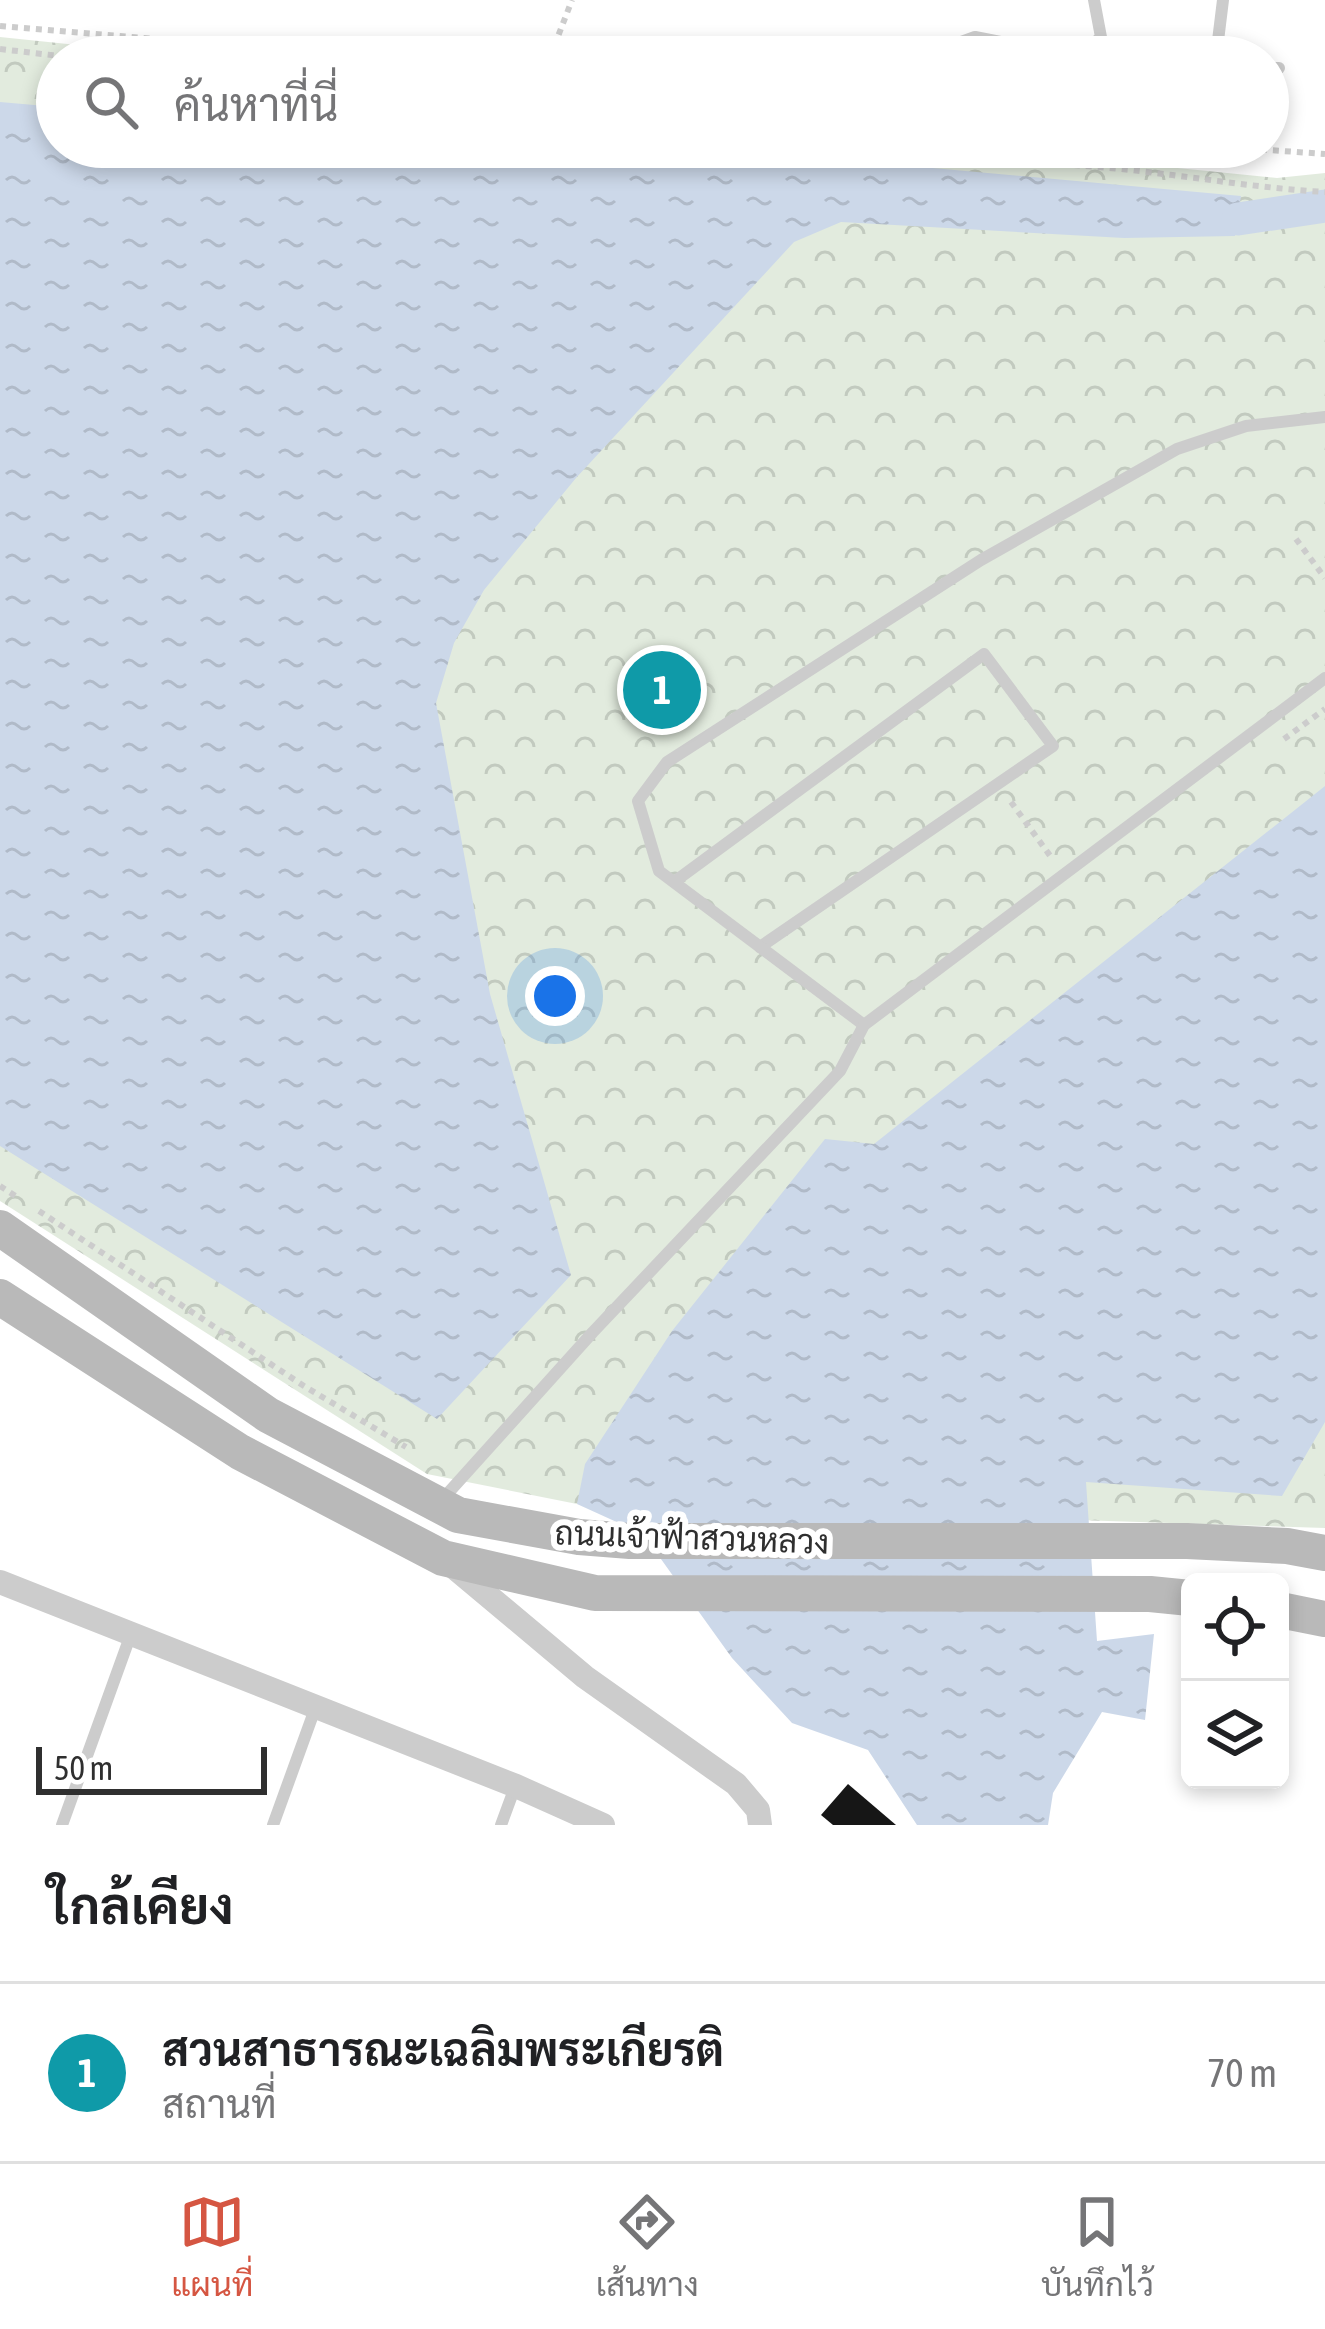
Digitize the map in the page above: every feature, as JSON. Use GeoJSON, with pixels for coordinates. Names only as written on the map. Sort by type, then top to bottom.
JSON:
{"type":"FeatureCollection","features":[{"type":"Feature","properties":{"kind":"main road","name":"ถนนเจ้าฟ้าสวนหลวง"},"geometry":{"type":"LineString","coordinates":[[5,1221],[268,1415],[458,1515],[630,1541],[1187,1541],[1287,1546],[1325,1553]]}},
{"type":"Feature","properties":{"kind":"main road","name":"ถนนเจ้าฟ้าสวนหลวง"},"geometry":{"type":"LineString","coordinates":[[0,1297],[239,1452],[442,1558],[595,1593],[1181,1597]]}},
{"type":"Feature","properties":{"kind":"main road"},"geometry":{"type":"LineString","coordinates":[[1289,1612],[1325,1619]]}},
{"type":"Feature","properties":{"kind":"street"},"geometry":{"type":"LineString","coordinates":[[442,1558],[585,1677],[736,1784],[758,1810],[760,1825]]}},
{"type":"Feature","properties":{"kind":"street"},"geometry":{"type":"LineString","coordinates":[[0,1582],[516,1786],[603,1825]]}},
{"type":"Feature","properties":{"kind":"lane"},"geometry":{"type":"LineString","coordinates":[[1094,0],[1101,36]]}},
{"type":"Feature","properties":{"kind":"lane"},"geometry":{"type":"LineString","coordinates":[[1219,36],[1223,0]]}},
{"type":"Feature","properties":{"kind":"lane"},"geometry":{"type":"LineString","coordinates":[[864,1025],[659,871],[638,801],[668,762],[980,560],[1178,449],[1246,426],[1325,417]]}},
{"type":"Feature","properties":{"kind":"lane"},"geometry":{"type":"LineString","coordinates":[[674,882],[984,654],[1053,746],[760,947]]}},
{"type":"Feature","properties":{"kind":"lane"},"geometry":{"type":"LineString","coordinates":[[437,1504],[840,1071],[864,1025],[1325,678]]}},
{"type":"Feature","properties":{"kind":"lane"},"geometry":{"type":"LineString","coordinates":[[62,1825],[131,1634]]}},
{"type":"Feature","properties":{"kind":"lane"},"geometry":{"type":"LineString","coordinates":[[273,1825],[315,1709]]}},
{"type":"Feature","properties":{"kind":"lane"},"geometry":{"type":"LineString","coordinates":[[501,1825],[516,1786]]}},
{"type":"Feature","properties":{"kind":"path"},"geometry":{"type":"LineString","coordinates":[[558,36],[572,0]]}},
{"type":"Feature","properties":{"kind":"path"},"geometry":{"type":"LineString","coordinates":[[0,26],[121,36]]}},
{"type":"Feature","properties":{"kind":"path"},"geometry":{"type":"LineString","coordinates":[[0,49],[36,53]]}},
{"type":"Feature","properties":{"kind":"path"},"geometry":{"type":"LineString","coordinates":[[1289,151],[1325,154]]}},
{"type":"Feature","properties":{"kind":"path"},"geometry":{"type":"LineString","coordinates":[[1108,168],[1261,188],[1325,191]]}},
{"type":"Feature","properties":{"kind":"path"},"geometry":{"type":"LineString","coordinates":[[1296,539],[1325,578]]}},
{"type":"Feature","properties":{"kind":"path"},"geometry":{"type":"LineString","coordinates":[[1270,750],[1325,709]]}},
{"type":"Feature","properties":{"kind":"path"},"geometry":{"type":"LineString","coordinates":[[1011,802],[1063,875]]}},
{"type":"Feature","properties":{"kind":"path"},"geometry":{"type":"LineString","coordinates":[[0,1186],[5,1221]]}},
{"type":"Feature","properties":{"kind":"path"},"geometry":{"type":"LineString","coordinates":[[39,1211],[304,1386],[418,1454],[466,1473]]}},
{"type":"Feature","properties":{"kind":"green space"},"geometry":{"type":"Polygon","coordinates":[[[0,37],[36,41],[36,168],[1178,168],[1277,178],[1325,173],[1325,1528],[577,1504],[427,1474],[0,1201],[0,37]]]}},
{"type":"Feature","properties":{"kind":"water"},"geometry":{"type":"Polygon","coordinates":[[[0,102],[36,105],[36,168],[932,168],[1241,196],[1235,236],[1124,238],[841,222],[794,242],[576,478],[484,590],[454,643],[436,703],[490,994],[571,1275],[437,1419],[0,1146],[0,102]]]}},
{"type":"Feature","properties":{"kind":"water"},"geometry":{"type":"Polygon","coordinates":[[[1325,786],[1325,1422],[1282,1496],[1086,1482],[1097,1641],[1154,1634],[1145,1720],[1102,1712],[1053,1793],[1048,1825],[917,1825],[868,1750],[792,1723],[732,1658],[643,1534],[577,1504],[585,1464],[672,1331],[825,1139],[874,1144],[1325,786]]]}},
{"type":"Feature","properties":{"kind":"building"},"geometry":{"type":"Polygon","coordinates":[[[848,1784],[896,1825],[833,1825],[821,1815],[848,1784]]]}},
{"type":"Feature","properties":{"kind":"waterway"},"geometry":{"type":"LineString","coordinates":[[1238,219],[1325,206]]}},
{"type":"Feature","properties":{"kind":"place","name":"สวนสาธารณะเฉลิมพระเกียรติ"},"geometry":{"type":"Point","coordinates":[662,690]}}]}
